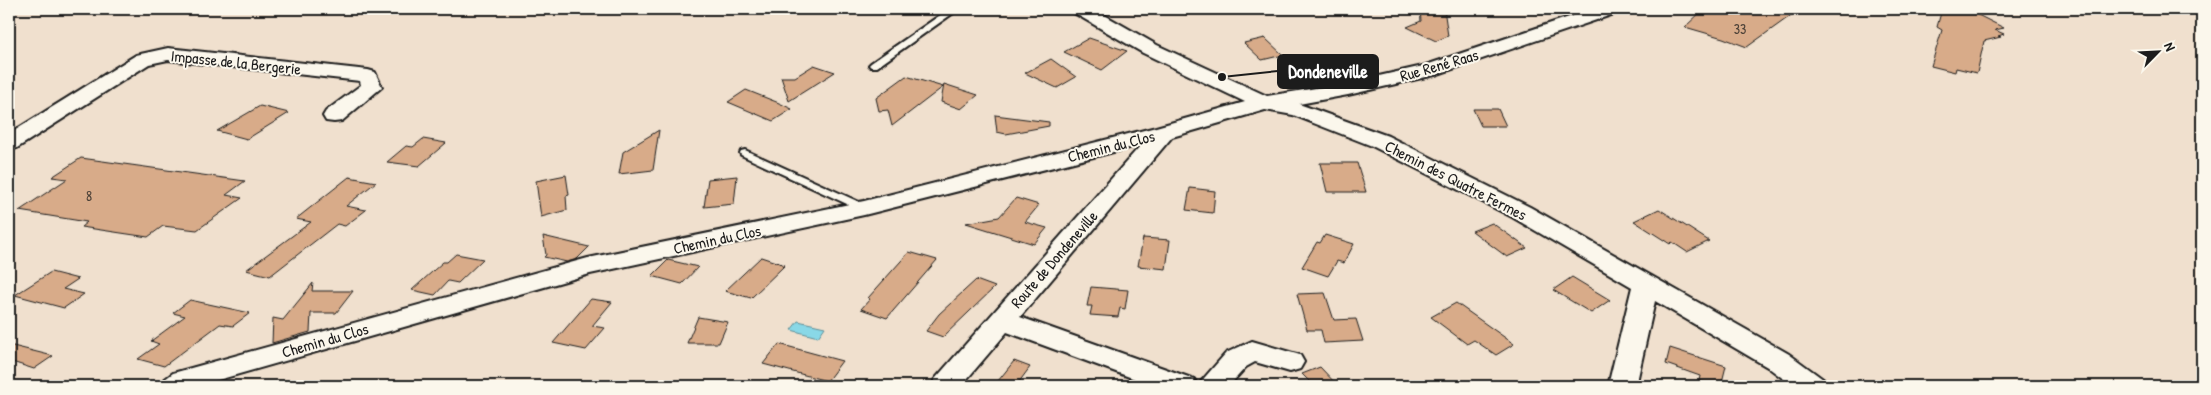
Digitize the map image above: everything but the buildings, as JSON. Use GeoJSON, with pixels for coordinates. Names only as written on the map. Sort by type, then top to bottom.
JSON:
{"type":"FeatureCollection","features":[{"type":"Feature","properties":{"kind":"street","name":"Chemin des Quatre Fermes"},"geometry":{"type":"LineString","coordinates":[[1081,9],[1150,49],[1264,103],[1299,110],[1380,141],[1521,212],[1779,361],[1813,386]]}},
{"type":"Feature","properties":{"kind":"street","name":"Rue René Raas"},"geometry":{"type":"LineString","coordinates":[[1264,103],[1348,88],[1428,70],[1470,58],[1610,9]]}},
{"type":"Feature","properties":{"kind":"street","name":"Impasse de la Bergerie"},"geometry":{"type":"LineString","coordinates":[[9,143],[143,59],[168,54],[368,76],[372,87],[334,116]]}},
{"type":"Feature","properties":{"kind":"street","name":"Chemin du Clos"},"geometry":{"type":"LineString","coordinates":[[175,386],[183,380],[192,377],[588,266],[864,208],[1164,132],[1264,103]]}},
{"type":"Feature","properties":{"kind":"street","name":"Route de Dondeneville"},"geometry":{"type":"LineString","coordinates":[[945,386],[1164,132]]}},
{"type":"Feature","properties":{"kind":"street"},"geometry":{"type":"LineString","coordinates":[[1622,386],[1646,283]]}},
{"type":"Feature","properties":{"kind":"street"},"geometry":{"type":"LineString","coordinates":[[1001,320],[1184,386]]}},
{"type":"Feature","properties":{"kind":"street"},"geometry":{"type":"LineString","coordinates":[[1212,386],[1236,360],[1252,351],[1290,362]]}},
{"type":"Feature","properties":{"kind":"lane"},"geometry":{"type":"LineString","coordinates":[[874,65],[955,9]]}},
{"type":"Feature","properties":{"kind":"lane"},"geometry":{"type":"LineString","coordinates":[[745,153],[864,208]]}},
{"type":"Feature","properties":{"kind":"water"},"geometry":{"type":"Polygon","coordinates":[[[798,321],[825,327],[818,337],[791,330],[798,321]]]}},
{"type":"Feature","properties":{"kind":"place","name":"Dondeneville"},"geometry":{"type":"Point","coordinates":[1222,77]}}]}
